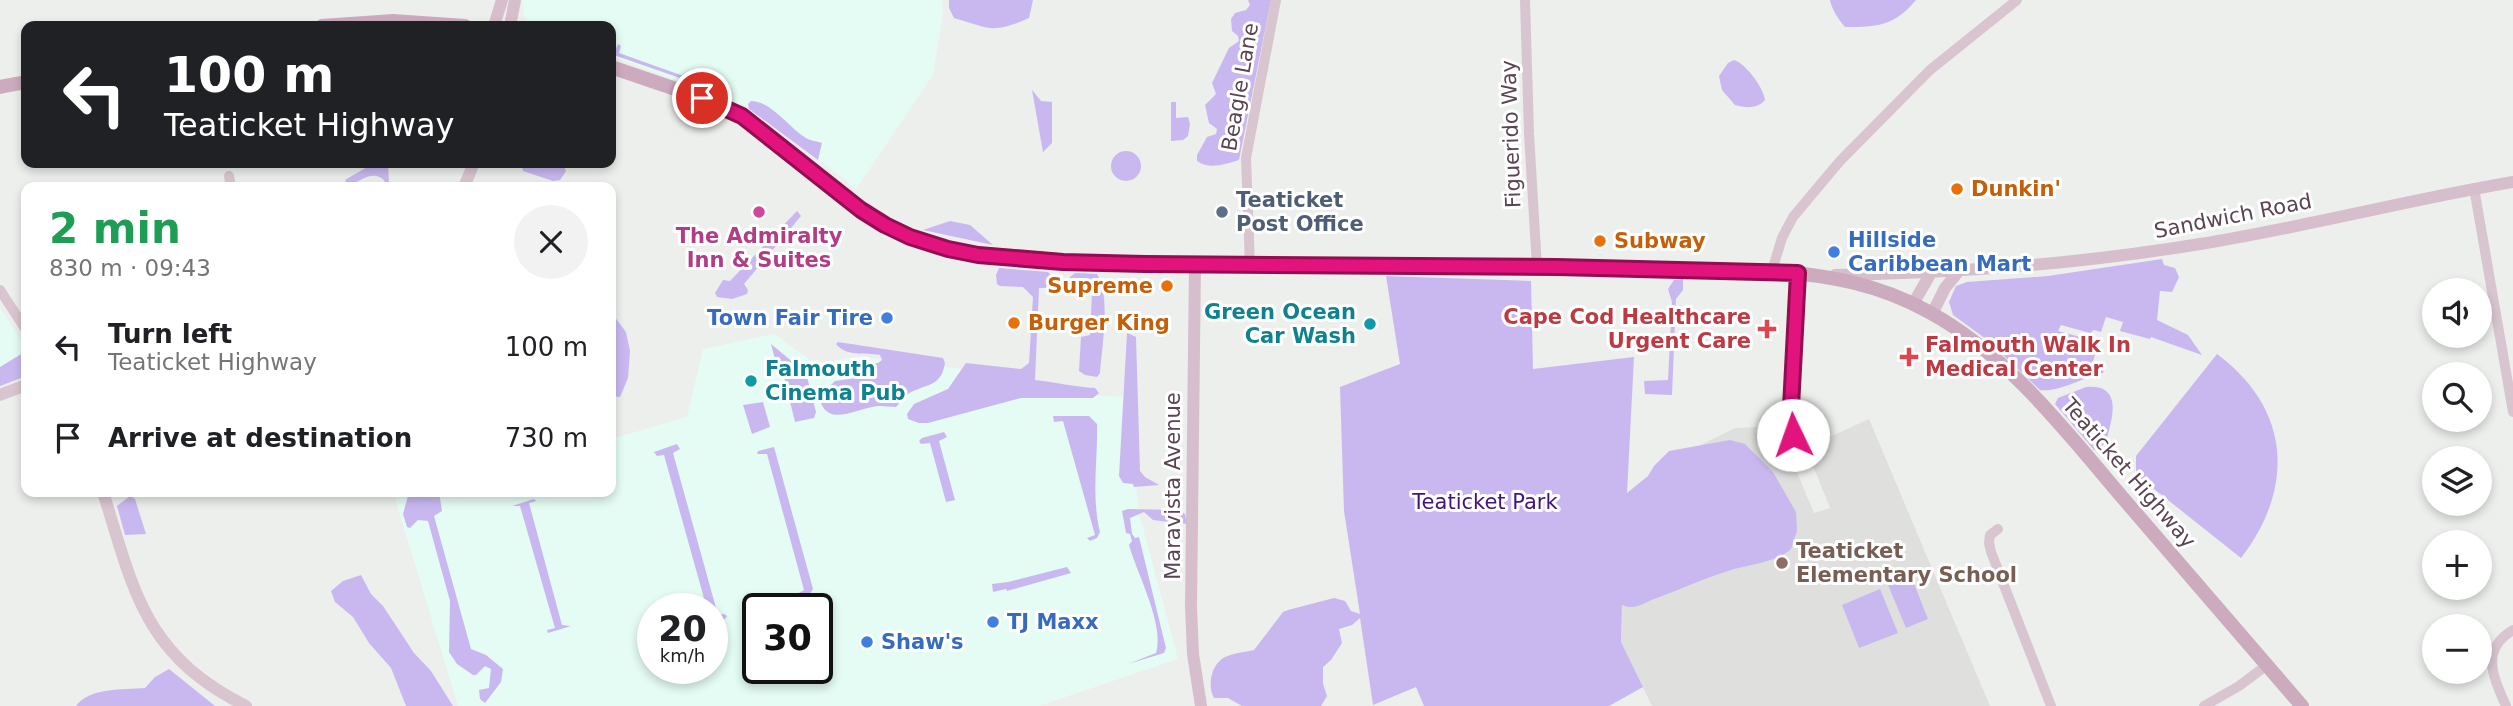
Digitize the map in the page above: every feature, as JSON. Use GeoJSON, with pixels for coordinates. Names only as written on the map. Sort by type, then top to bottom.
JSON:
{"type":"FeatureCollection","features":[{"type":"Feature","properties":{"kind":"main road"},"geometry":{"type":"LineString","coordinates":[[496,21],[502,0]]}},
{"type":"Feature","properties":{"kind":"main road"},"geometry":{"type":"LineString","coordinates":[[511,21],[515,0]]}},
{"type":"Feature","properties":{"kind":"main road","name":"Teaticket Highway"},"geometry":{"type":"LineString","coordinates":[[616,69],[693,94],[742,116],[861,210],[910,237],[955,251],[1003,258],[1195,265],[1772,271],[1821,275],[1870,286],[1932,314],[1996,360],[2034,396],[2302,706]]}},
{"type":"Feature","properties":{"kind":"main road"},"geometry":{"type":"LineString","coordinates":[[0,87],[21,83]]}},
{"type":"Feature","properties":{"kind":"main road","name":"Sandwich Road"},"geometry":{"type":"LineString","coordinates":[[1821,275],[1958,271],[2071,263],[2202,244],[2513,182]]}},
{"type":"Feature","properties":{"kind":"main road","name":"Maravista Avenue"},"geometry":{"type":"LineString","coordinates":[[1195,265],[1191,607],[1193,654],[1201,706]]}},
{"type":"Feature","properties":{"kind":"main road"},"geometry":{"type":"LineString","coordinates":[[1913,304],[1932,271]]}},
{"type":"Feature","properties":{"kind":"main road"},"geometry":{"type":"LineString","coordinates":[[1932,314],[1945,288],[1958,271]]}},
{"type":"Feature","properties":{"kind":"street","name":"Beagle Lane"},"geometry":{"type":"LineString","coordinates":[[1250,266],[1246,158],[1276,0]]}},
{"type":"Feature","properties":{"kind":"street","name":"Figuerido Way"},"geometry":{"type":"LineString","coordinates":[[1525,0],[1537,267]]}},
{"type":"Feature","properties":{"kind":"street"},"geometry":{"type":"LineString","coordinates":[[1772,271],[1782,237],[1793,217],[1848,152],[1930,70],[2017,0]]}},
{"type":"Feature","properties":{"kind":"street"},"geometry":{"type":"LineString","coordinates":[[2474,188],[2513,412]]}},
{"type":"Feature","properties":{"kind":"street"},"geometry":{"type":"LineString","coordinates":[[1793,435],[1790,426],[1798,273]]}},
{"type":"Feature","properties":{"kind":"street"},"geometry":{"type":"LineString","coordinates":[[0,290],[21,322]]}},
{"type":"Feature","properties":{"kind":"street"},"geometry":{"type":"LineString","coordinates":[[0,395],[21,387]]}},
{"type":"Feature","properties":{"kind":"street"},"geometry":{"type":"LineString","coordinates":[[104,497],[128,576],[152,625],[190,671],[246,706]]}},
{"type":"Feature","properties":{"kind":"street"},"geometry":{"type":"LineString","coordinates":[[1998,529],[1990,535],[1991,552],[2051,706]]}},
{"type":"Feature","properties":{"kind":"street"},"geometry":{"type":"LineString","coordinates":[[2507,706],[2493,673],[2492,656],[2499,641],[2513,630]]}},
{"type":"Feature","properties":{"kind":"street"},"geometry":{"type":"LineString","coordinates":[[2204,706],[2267,666]]}},
{"type":"Feature","properties":{"kind":"shaded area"},"geometry":{"type":"Polygon","coordinates":[[[522,0],[942,0],[943,13],[933,75],[856,189],[756,110],[616,58],[616,21],[528,21],[524,17],[522,0]]]}},
{"type":"Feature","properties":{"kind":"shaded area"},"geometry":{"type":"Polygon","coordinates":[[[0,308],[21,340],[21,363],[0,374],[0,308]]]}},
{"type":"Feature","properties":{"kind":"shaded area"},"geometry":{"type":"Polygon","coordinates":[[[774,334],[816,364],[859,356],[962,369],[1022,373],[1033,393],[1127,397],[1139,513],[1178,659],[1039,706],[458,706],[395,497],[616,497],[616,438],[687,417],[703,349],[774,334]]]}},
{"type":"Feature","properties":{"kind":"shaded area","name":"Teaticket Elementary School"},"geometry":{"type":"Polygon","coordinates":[[[1869,419],[1990,706],[1652,706],[1621,642],[1623,569],[1668,461],[1735,428],[1781,426],[1780,432],[1814,513],[1830,508],[1806,448],[1869,419]]]}},
{"type":"Feature","properties":{"kind":"green space"},"geometry":{"type":"Polygon","coordinates":[[[949,0],[1033,0],[1029,18],[992,28],[954,18],[949,8],[949,0]]]}},
{"type":"Feature","properties":{"kind":"green space"},"geometry":{"type":"Polygon","coordinates":[[[1248,0],[1271,0],[1239,160],[1218,165],[1202,164],[1197,161],[1197,155],[1207,137],[1216,134],[1217,129],[1209,123],[1205,105],[1216,94],[1212,83],[1229,48],[1239,41],[1232,31],[1231,19],[1235,13],[1246,10],[1250,5],[1248,0]]]}},
{"type":"Feature","properties":{"kind":"green space"},"geometry":{"type":"Polygon","coordinates":[[[1830,0],[1916,0],[1893,20],[1876,25],[1845,27],[1830,0]]]}},
{"type":"Feature","properties":{"kind":"green space"},"geometry":{"type":"Polygon","coordinates":[[[618,44],[621,46],[619,53],[703,83],[706,76],[709,76],[726,84],[727,90],[723,93],[616,56],[618,44]]]}},
{"type":"Feature","properties":{"kind":"green space"},"geometry":{"type":"Polygon","coordinates":[[[1734,60],[1749,71],[1761,89],[1765,100],[1759,105],[1735,105],[1722,90],[1719,76],[1728,63],[1734,60]]]}},
{"type":"Feature","properties":{"kind":"green space"},"geometry":{"type":"Polygon","coordinates":[[[1032,90],[1041,101],[1052,102],[1052,143],[1043,152],[1032,90]]]}},
{"type":"Feature","properties":{"kind":"green space"},"geometry":{"type":"Polygon","coordinates":[[[751,101],[766,105],[800,134],[822,143],[818,160],[749,109],[748,104],[751,101]]]}},
{"type":"Feature","properties":{"kind":"green space"},"geometry":{"type":"Polygon","coordinates":[[[1171,102],[1176,102],[1176,118],[1188,117],[1188,136],[1183,140],[1171,141],[1171,102]]]}},
{"type":"Feature","properties":{"kind":"green space"},"geometry":{"type":"Polygon","coordinates":[[[1126,151],[1136,156],[1141,166],[1136,176],[1126,181],[1116,176],[1111,166],[1116,156],[1126,151]]]}},
{"type":"Feature","properties":{"kind":"green space"},"geometry":{"type":"Polygon","coordinates":[[[365,168],[388,168],[389,182],[378,176],[357,182],[345,180],[365,168]]]}},
{"type":"Feature","properties":{"kind":"green space"},"geometry":{"type":"Polygon","coordinates":[[[522,168],[565,168],[566,171],[560,180],[553,181],[523,171],[522,168]]]}},
{"type":"Feature","properties":{"kind":"green space"},"geometry":{"type":"Polygon","coordinates":[[[797,211],[801,216],[744,284],[748,290],[747,294],[732,299],[717,297],[715,293],[723,280],[730,281],[797,211]]]}},
{"type":"Feature","properties":{"kind":"green space"},"geometry":{"type":"Polygon","coordinates":[[[950,221],[970,225],[993,245],[923,230],[950,221]]]}},
{"type":"Feature","properties":{"kind":"green space"},"geometry":{"type":"Polygon","coordinates":[[[2162,259],[2164,265],[2175,268],[2179,277],[2172,292],[2160,291],[2157,320],[2188,335],[2202,355],[2151,337],[2150,339],[2120,331],[2123,322],[2106,317],[2101,332],[2094,330],[2090,333],[2061,325],[2058,331],[2088,339],[2090,344],[2097,347],[2093,362],[2105,366],[2103,373],[2055,389],[2040,390],[1986,339],[1953,315],[1949,302],[1956,286],[1967,282],[2048,276],[2162,259]]]}},
{"type":"Feature","properties":{"kind":"green space"},"geometry":{"type":"Polygon","coordinates":[[[999,268],[1048,272],[1055,280],[1055,288],[1039,288],[1035,380],[1095,388],[1099,393],[1093,398],[1021,398],[928,423],[908,419],[907,414],[914,404],[948,389],[966,363],[1021,369],[1029,363],[1033,297],[1023,287],[997,284],[996,275],[999,268]]]}},
{"type":"Feature","properties":{"kind":"green space"},"geometry":{"type":"Polygon","coordinates":[[[1075,273],[1097,274],[1104,295],[1100,373],[1097,377],[1079,371],[1081,337],[1090,335],[1092,292],[1077,291],[1071,287],[1070,277],[1075,273]]]}},
{"type":"Feature","properties":{"kind":"green space","name":"Teaticket Park"},"geometry":{"type":"Polygon","coordinates":[[[1386,276],[1531,281],[1533,369],[1634,357],[1627,493],[1648,476],[1669,451],[1730,440],[1745,444],[1773,472],[1796,512],[1797,531],[1791,549],[1771,560],[1724,572],[1640,605],[1622,605],[1621,642],[1643,687],[1609,706],[1424,706],[1416,687],[1373,705],[1360,618],[1352,625],[1339,629],[1342,643],[1323,667],[1323,684],[1327,696],[1321,706],[1242,706],[1228,698],[1214,698],[1211,682],[1220,660],[1254,650],[1283,612],[1334,598],[1345,601],[1351,611],[1360,614],[1344,511],[1340,387],[1400,364],[1386,276]]]}},
{"type":"Feature","properties":{"kind":"green space"},"geometry":{"type":"Polygon","coordinates":[[[1683,279],[1683,290],[1676,299],[1672,395],[1645,394],[1644,381],[1668,380],[1672,302],[1668,289],[1674,280],[1683,279]]]}},
{"type":"Feature","properties":{"kind":"green space"},"geometry":{"type":"Polygon","coordinates":[[[616,319],[626,332],[630,351],[628,378],[620,397],[616,397],[616,319]]]}},
{"type":"Feature","properties":{"kind":"green space"},"geometry":{"type":"Polygon","coordinates":[[[1127,333],[1136,337],[1140,471],[1159,485],[1134,487],[1133,484],[1123,483],[1119,476],[1127,333]]]}},
{"type":"Feature","properties":{"kind":"green space"},"geometry":{"type":"Polygon","coordinates":[[[838,342],[943,358],[945,363],[936,381],[908,394],[896,407],[875,406],[848,414],[833,414],[822,406],[819,397],[835,381],[855,378],[866,364],[882,360],[880,355],[845,351],[836,344],[838,342]]]}},
{"type":"Feature","properties":{"kind":"green space"},"geometry":{"type":"Polygon","coordinates":[[[771,344],[806,373],[816,412],[814,418],[795,422],[783,373],[779,374],[771,344]]]}},
{"type":"Feature","properties":{"kind":"green space"},"geometry":{"type":"Polygon","coordinates":[[[21,354],[21,378],[0,386],[0,367],[21,354]]]}},
{"type":"Feature","properties":{"kind":"green space"},"geometry":{"type":"Polygon","coordinates":[[[2217,354],[2241,376],[2260,399],[2271,424],[2277,450],[2277,477],[2270,504],[2259,531],[2241,558],[2139,477],[2136,471],[2136,456],[2217,354]]]}},
{"type":"Feature","properties":{"kind":"green space"},"geometry":{"type":"Polygon","coordinates":[[[2086,387],[2102,389],[2111,397],[2112,418],[2103,446],[2097,451],[2055,404],[2058,398],[2086,387]]]}},
{"type":"Feature","properties":{"kind":"green space"},"geometry":{"type":"Polygon","coordinates":[[[763,402],[770,427],[752,434],[743,405],[763,402]]]}},
{"type":"Feature","properties":{"kind":"green space"},"geometry":{"type":"Polygon","coordinates":[[[1053,416],[1089,416],[1097,424],[1095,491],[1100,532],[1097,538],[1090,541],[1087,538],[1095,535],[1063,421],[1054,422],[1053,416]]]}},
{"type":"Feature","properties":{"kind":"green space"},"geometry":{"type":"Polygon","coordinates":[[[944,432],[947,437],[939,441],[955,500],[946,502],[930,443],[921,444],[919,441],[944,432]]]}},
{"type":"Feature","properties":{"kind":"green space"},"geometry":{"type":"Polygon","coordinates":[[[677,444],[680,449],[673,453],[712,593],[703,593],[664,455],[657,456],[654,452],[677,444]]]}},
{"type":"Feature","properties":{"kind":"green space"},"geometry":{"type":"Polygon","coordinates":[[[774,447],[813,589],[811,593],[799,593],[804,590],[767,454],[757,454],[758,451],[774,447]]]}},
{"type":"Feature","properties":{"kind":"green space"},"geometry":{"type":"Polygon","coordinates":[[[129,497],[135,499],[146,534],[125,535],[117,506],[129,497]]]}},
{"type":"Feature","properties":{"kind":"green space"},"geometry":{"type":"Polygon","coordinates":[[[408,497],[440,497],[442,511],[434,516],[471,649],[486,655],[503,669],[501,682],[485,703],[480,699],[479,690],[489,688],[491,669],[485,666],[473,675],[457,664],[449,652],[450,601],[428,521],[418,520],[410,528],[407,527],[403,514],[408,497]]]}},
{"type":"Feature","properties":{"kind":"green space"},"geometry":{"type":"Polygon","coordinates":[[[534,499],[536,501],[529,503],[562,625],[571,626],[548,633],[547,630],[555,628],[520,506],[512,506],[534,499]]]}},
{"type":"Feature","properties":{"kind":"green space"},"geometry":{"type":"Polygon","coordinates":[[[1179,510],[1185,514],[1187,524],[1153,520],[1144,512],[1130,518],[1132,534],[1135,538],[1139,537],[1166,648],[1164,653],[1128,664],[1156,653],[1158,642],[1154,614],[1129,545],[1132,541],[1130,534],[1126,533],[1122,511],[1179,510]]]}},
{"type":"Feature","properties":{"kind":"green space"},"geometry":{"type":"Polygon","coordinates":[[[1067,567],[1071,573],[1007,591],[993,592],[992,584],[1067,567]]]}},
{"type":"Feature","properties":{"kind":"green space"},"geometry":{"type":"Polygon","coordinates":[[[361,575],[371,594],[383,606],[414,653],[431,671],[453,706],[406,706],[391,668],[369,643],[353,617],[335,602],[331,591],[343,581],[361,575]]]}},
{"type":"Feature","properties":{"kind":"green space"},"geometry":{"type":"Polygon","coordinates":[[[1911,576],[1928,619],[1906,628],[1888,585],[1911,576]]]}},
{"type":"Feature","properties":{"kind":"green space"},"geometry":{"type":"Polygon","coordinates":[[[1880,589],[1898,633],[1859,648],[1842,605],[1880,589]]]}},
{"type":"Feature","properties":{"kind":"green space"},"geometry":{"type":"Polygon","coordinates":[[[169,669],[215,706],[76,706],[98,692],[145,688],[155,677],[169,669]]]}},
{"type":"Feature","properties":{"kind":"place","name":"Dunkin'"},"geometry":{"type":"Point","coordinates":[1957,189]}},
{"type":"Feature","properties":{"kind":"place","name":"The Admiralty Inn & Suites"},"geometry":{"type":"Point","coordinates":[759,212]}},
{"type":"Feature","properties":{"kind":"place","name":"Teaticket Post Office"},"geometry":{"type":"Point","coordinates":[1222,212]}},
{"type":"Feature","properties":{"kind":"place","name":"Subway"},"geometry":{"type":"Point","coordinates":[1600,241]}},
{"type":"Feature","properties":{"kind":"place","name":"Hillside Caribbean Mart"},"geometry":{"type":"Point","coordinates":[1834,252]}},
{"type":"Feature","properties":{"kind":"place","name":"Supreme"},"geometry":{"type":"Point","coordinates":[1167,286]}},
{"type":"Feature","properties":{"kind":"place","name":"Town Fair Tire"},"geometry":{"type":"Point","coordinates":[887,318]}},
{"type":"Feature","properties":{"kind":"place","name":"Burger King"},"geometry":{"type":"Point","coordinates":[1014,323]}},
{"type":"Feature","properties":{"kind":"place","name":"Green Ocean Car Wash"},"geometry":{"type":"Point","coordinates":[1370,324]}},
{"type":"Feature","properties":{"kind":"place","name":"Cape Cod Healthcare Urgent Care"},"geometry":{"type":"Point","coordinates":[1767,329]}},
{"type":"Feature","properties":{"kind":"place","name":"Falmouth Walk In Medical Center"},"geometry":{"type":"Point","coordinates":[1909,357]}},
{"type":"Feature","properties":{"kind":"place","name":"Falmouth Cinema Pub"},"geometry":{"type":"Point","coordinates":[751,381]}},
{"type":"Feature","properties":{"kind":"place","name":"Teaticket Elementary School"},"geometry":{"type":"Point","coordinates":[1782,563]}},
{"type":"Feature","properties":{"kind":"place","name":"TJ Maxx"},"geometry":{"type":"Point","coordinates":[993,622]}},
{"type":"Feature","properties":{"kind":"place","name":"Shaw's"},"geometry":{"type":"Point","coordinates":[867,642]}},
{"type":"Feature","properties":{"kind":"route"},"geometry":{"type":"LineString","coordinates":[[702,98],[742,116],[861,210],[885,225],[910,237],[978,255],[1063,262],[1145,264],[1557,267],[1798,273],[1790,426],[1793,435]]}}]}
